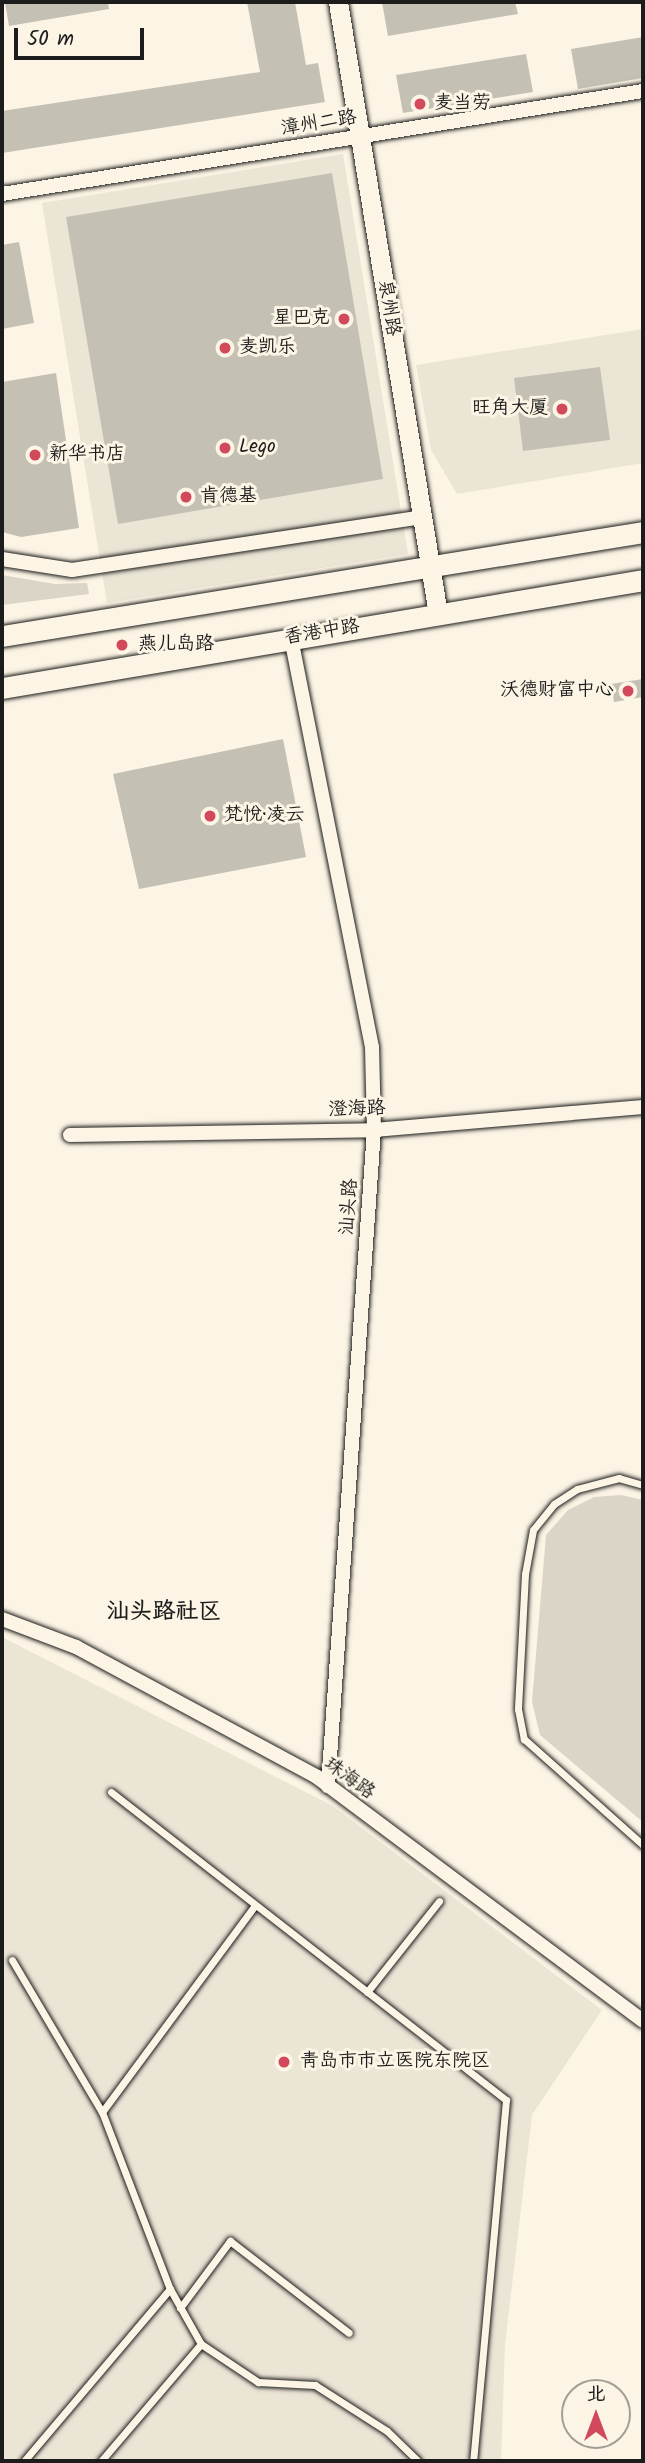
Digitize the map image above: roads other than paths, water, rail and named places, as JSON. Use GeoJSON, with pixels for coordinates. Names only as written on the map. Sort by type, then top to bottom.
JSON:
{"type":"FeatureCollection","features":[{"type":"Feature","properties":{"kind":"main road"},"geometry":{"type":"LineString","coordinates":[[2,636],[643,533]]}},
{"type":"Feature","properties":{"kind":"main road","name":"香港中路"},"geometry":{"type":"LineString","coordinates":[[2,688],[643,580]]}},
{"type":"Feature","properties":{"kind":"street","name":"泉州路"},"geometry":{"type":"LineString","coordinates":[[338,2],[438,614]]}},
{"type":"Feature","properties":{"kind":"street","name":"漳州二路"},"geometry":{"type":"LineString","coordinates":[[2,194],[643,91]]}},
{"type":"Feature","properties":{"kind":"street"},"geometry":{"type":"LineString","coordinates":[[2,559],[72,570],[422,517]]}},
{"type":"Feature","properties":{"kind":"street","name":"汕头路"},"geometry":{"type":"LineString","coordinates":[[291,638],[372,1047],[374,1130],[328,1786]]}},
{"type":"Feature","properties":{"kind":"street","name":"澄海路"},"geometry":{"type":"LineString","coordinates":[[71,1135],[374,1130],[643,1107]]}},
{"type":"Feature","properties":{"kind":"street","name":"珠海路"},"geometry":{"type":"LineString","coordinates":[[2,1619],[76,1647],[328,1786],[643,2021]]}},
{"type":"Feature","properties":{"kind":"lane"},"geometry":{"type":"LineString","coordinates":[[643,1485],[619,1478],[578,1489],[554,1504],[533,1530],[525,1574],[518,1709],[524,1739],[643,1844]]}},
{"type":"Feature","properties":{"kind":"lane"},"geometry":{"type":"LineString","coordinates":[[111,1792],[506,2100],[473,2461]]}},
{"type":"Feature","properties":{"kind":"lane"},"geometry":{"type":"LineString","coordinates":[[367,1992],[439,1901]]}},
{"type":"Feature","properties":{"kind":"lane"},"geometry":{"type":"LineString","coordinates":[[102,2112],[255,1905]]}},
{"type":"Feature","properties":{"kind":"lane"},"geometry":{"type":"LineString","coordinates":[[12,1960],[102,2112],[170,2289],[201,2344],[258,2382],[315,2385],[387,2431],[418,2461]]}},
{"type":"Feature","properties":{"kind":"lane"},"geometry":{"type":"LineString","coordinates":[[180,2308],[230,2241],[349,2333]]}},
{"type":"Feature","properties":{"kind":"lane"},"geometry":{"type":"LineString","coordinates":[[24,2461],[170,2289]]}},
{"type":"Feature","properties":{"kind":"lane"},"geometry":{"type":"LineString","coordinates":[[102,2461],[201,2344]]}},
{"type":"Feature","properties":{"kind":"place","name":"麦当劳"},"geometry":{"type":"Point","coordinates":[420,104]}},
{"type":"Feature","properties":{"kind":"place","name":"星巴克"},"geometry":{"type":"Point","coordinates":[344,319]}},
{"type":"Feature","properties":{"kind":"place","name":"麦凯乐"},"geometry":{"type":"Point","coordinates":[225,348]}},
{"type":"Feature","properties":{"kind":"place","name":"旺角大厦"},"geometry":{"type":"Point","coordinates":[562,409]}},
{"type":"Feature","properties":{"kind":"place","name":"Lego"},"geometry":{"type":"Point","coordinates":[225,448]}},
{"type":"Feature","properties":{"kind":"place","name":"新华书店"},"geometry":{"type":"Point","coordinates":[35,455]}},
{"type":"Feature","properties":{"kind":"place","name":"肯德基"},"geometry":{"type":"Point","coordinates":[186,497]}},
{"type":"Feature","properties":{"kind":"place","name":"燕儿岛路"},"geometry":{"type":"Point","coordinates":[122,645]}},
{"type":"Feature","properties":{"kind":"place","name":"沃德财富中心"},"geometry":{"type":"Point","coordinates":[628,691]}},
{"type":"Feature","properties":{"kind":"place","name":"梵悦·凌云"},"geometry":{"type":"Point","coordinates":[210,816]}},
{"type":"Feature","properties":{"kind":"place","name":"青岛市市立医院东院区"},"geometry":{"type":"Point","coordinates":[284,2062]}},
{"type":"Feature","properties":{"kind":"district","name":"汕头路社区"},"geometry":{"type":"Point","coordinates":[164,1612]}}]}
